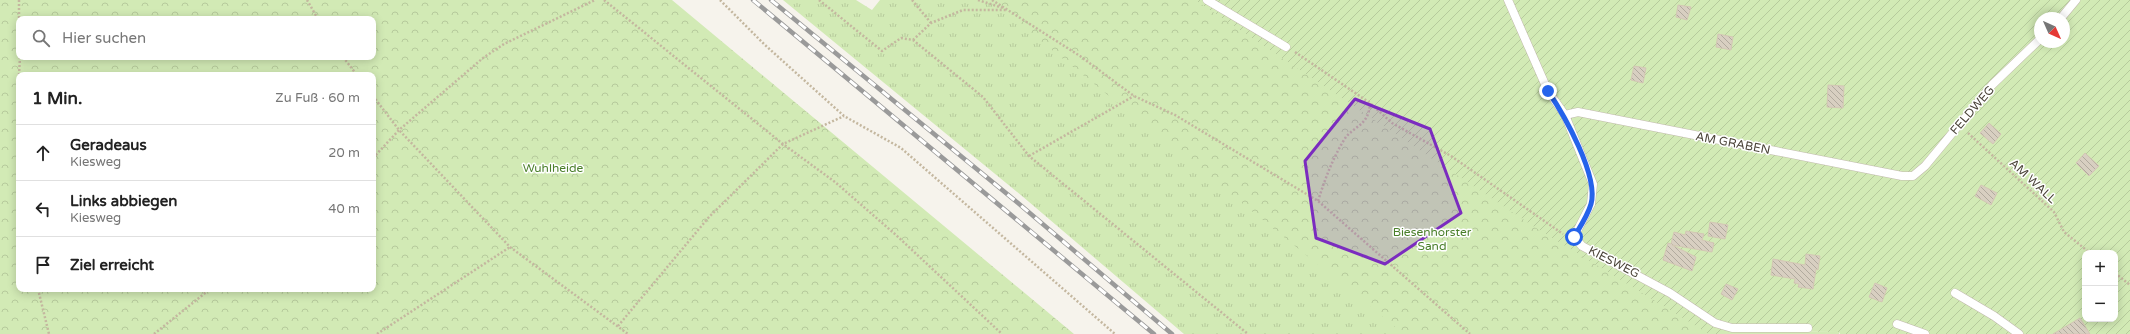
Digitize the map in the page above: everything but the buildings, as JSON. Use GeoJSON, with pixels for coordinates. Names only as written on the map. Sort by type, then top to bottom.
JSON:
{"type":"FeatureCollection","features":[{"type":"Feature","properties":{"kind":"lane"},"geometry":{"type":"LineString","coordinates":[[1207,0],[1286,47]]}},
{"type":"Feature","properties":{"kind":"lane"},"geometry":{"type":"LineString","coordinates":[[1508,0],[1548,91],[1565,116],[1593,184],[1591,204],[1574,237]]}},
{"type":"Feature","properties":{"kind":"lane"},"geometry":{"type":"LineString","coordinates":[[2065,12],[2076,0]]}},
{"type":"Feature","properties":{"kind":"lane","name":"FELDWEG"},"geometry":{"type":"LineString","coordinates":[[1902,176],[1913,176],[1925,166],[1992,85],[2034,45]]}},
{"type":"Feature","properties":{"kind":"lane","name":"AM GRABEN"},"geometry":{"type":"LineString","coordinates":[[1565,116],[1578,112],[1902,176]]}},
{"type":"Feature","properties":{"kind":"lane","name":"KIESWEG"},"geometry":{"type":"LineString","coordinates":[[1574,237],[1582,246],[1670,293],[1715,322],[1732,328],[1808,328]]}},
{"type":"Feature","properties":{"kind":"lane"},"geometry":{"type":"LineString","coordinates":[[1955,293],[1994,316],[2019,334]]}},
{"type":"Feature","properties":{"kind":"lane"},"geometry":{"type":"LineString","coordinates":[[1897,324],[1925,334]]}},
{"type":"Feature","properties":{"kind":"path"},"geometry":{"type":"LineString","coordinates":[[19,0],[19,16]]}},
{"type":"Feature","properties":{"kind":"path"},"geometry":{"type":"LineString","coordinates":[[307,0],[316,16]]}},
{"type":"Feature","properties":{"kind":"path"},"geometry":{"type":"LineString","coordinates":[[376,155],[399,130],[483,58],[504,44],[595,0]]}},
{"type":"Feature","properties":{"kind":"path"},"geometry":{"type":"LineString","coordinates":[[604,0],[783,144],[835,182],[896,235],[1002,334]]}},
{"type":"Feature","properties":{"kind":"path"},"geometry":{"type":"LineString","coordinates":[[720,0],[764,45],[844,116],[901,148],[1115,334]]}},
{"type":"Feature","properties":{"kind":"path"},"geometry":{"type":"LineString","coordinates":[[819,0],[882,51],[901,38],[913,40],[983,96],[1029,156],[1248,334]]}},
{"type":"Feature","properties":{"kind":"path"},"geometry":{"type":"LineString","coordinates":[[912,0],[931,23]]}},
{"type":"Feature","properties":{"kind":"path"},"geometry":{"type":"LineString","coordinates":[[978,0],[1007,10]]}},
{"type":"Feature","properties":{"kind":"path"},"geometry":{"type":"LineString","coordinates":[[992,0],[1080,56],[1134,96],[1175,115],[1318,201],[1470,334]]}},
{"type":"Feature","properties":{"kind":"path"},"geometry":{"type":"LineString","coordinates":[[913,40],[931,23],[963,10],[1007,10]]}},
{"type":"Feature","properties":{"kind":"path"},"geometry":{"type":"LineString","coordinates":[[1286,47],[1370,103],[1392,123],[1451,156],[1558,231],[1574,237]]}},
{"type":"Feature","properties":{"kind":"path"},"geometry":{"type":"LineString","coordinates":[[19,72],[20,60]]}},
{"type":"Feature","properties":{"kind":"path"},"geometry":{"type":"LineString","coordinates":[[345,60],[355,72]]}},
{"type":"Feature","properties":{"kind":"path"},"geometry":{"type":"LineString","coordinates":[[1029,156],[1134,96]]}},
{"type":"Feature","properties":{"kind":"path"},"geometry":{"type":"LineString","coordinates":[[376,100],[399,130],[510,247],[628,334]]}},
{"type":"Feature","properties":{"kind":"path"},"geometry":{"type":"LineString","coordinates":[[1318,201],[1327,172],[1345,138],[1356,130],[1370,111],[1370,103]]}},
{"type":"Feature","properties":{"kind":"path"},"geometry":{"type":"LineString","coordinates":[[618,326],[709,217],[783,144],[844,116]]}},
{"type":"Feature","properties":{"kind":"path","name":"AM WALL"},"geometry":{"type":"LineString","coordinates":[[1959,124],[2054,212],[2064,232],[2086,250]]}},
{"type":"Feature","properties":{"kind":"path"},"geometry":{"type":"LineString","coordinates":[[377,334],[510,247]]}},
{"type":"Feature","properties":{"kind":"path"},"geometry":{"type":"LineString","coordinates":[[2118,275],[2130,285]]}},
{"type":"Feature","properties":{"kind":"path"},"geometry":{"type":"LineString","coordinates":[[39,292],[49,334]]}},
{"type":"Feature","properties":{"kind":"path"},"geometry":{"type":"LineString","coordinates":[[154,334],[206,292]]}},
{"type":"Feature","properties":{"kind":"highlighted area"},"geometry":{"type":"Polygon","coordinates":[[[1355,99],[1430,129],[1461,213],[1385,264],[1316,238],[1305,161],[1355,99]]]}},
{"type":"Feature","properties":{"kind":"green space","name":"Wuhlheide"},"geometry":{"type":"Polygon","coordinates":[[[0,0],[672,0],[1074,334],[0,334],[0,0]]]}},
{"type":"Feature","properties":{"kind":"green space","name":"Biesenhorster Sand"},"geometry":{"type":"Polygon","coordinates":[[[783,0],[856,0],[872,10],[880,0],[1195,0],[1709,334],[1184,334],[1022,196],[783,0]]]}},
{"type":"Feature","properties":{"kind":"green space","name":"Biesenhorster Sand"},"geometry":{"type":"Polygon","coordinates":[[[990,0],[1203,0],[1736,332],[1840,332],[1839,334],[1404,334],[990,0]]]}},
{"type":"Feature","properties":{"kind":"green space"},"geometry":{"type":"Polygon","coordinates":[[[1195,0],[2130,0],[2130,334],[1840,334],[1840,332],[1722,331],[1720,334],[1709,334],[1536,228],[1195,0]]]}},
{"type":"Feature","properties":{"kind":"railway"},"geometry":{"type":"LineString","coordinates":[[753,0],[1154,334]]}},
{"type":"Feature","properties":{"kind":"railway"},"geometry":{"type":"LineString","coordinates":[[771,0],[1018,203],[1172,334]]}},
{"type":"Feature","properties":{"kind":"route"},"geometry":{"type":"LineString","coordinates":[[1548,91],[1565,116],[1593,184],[1591,204],[1574,237]]}}]}
